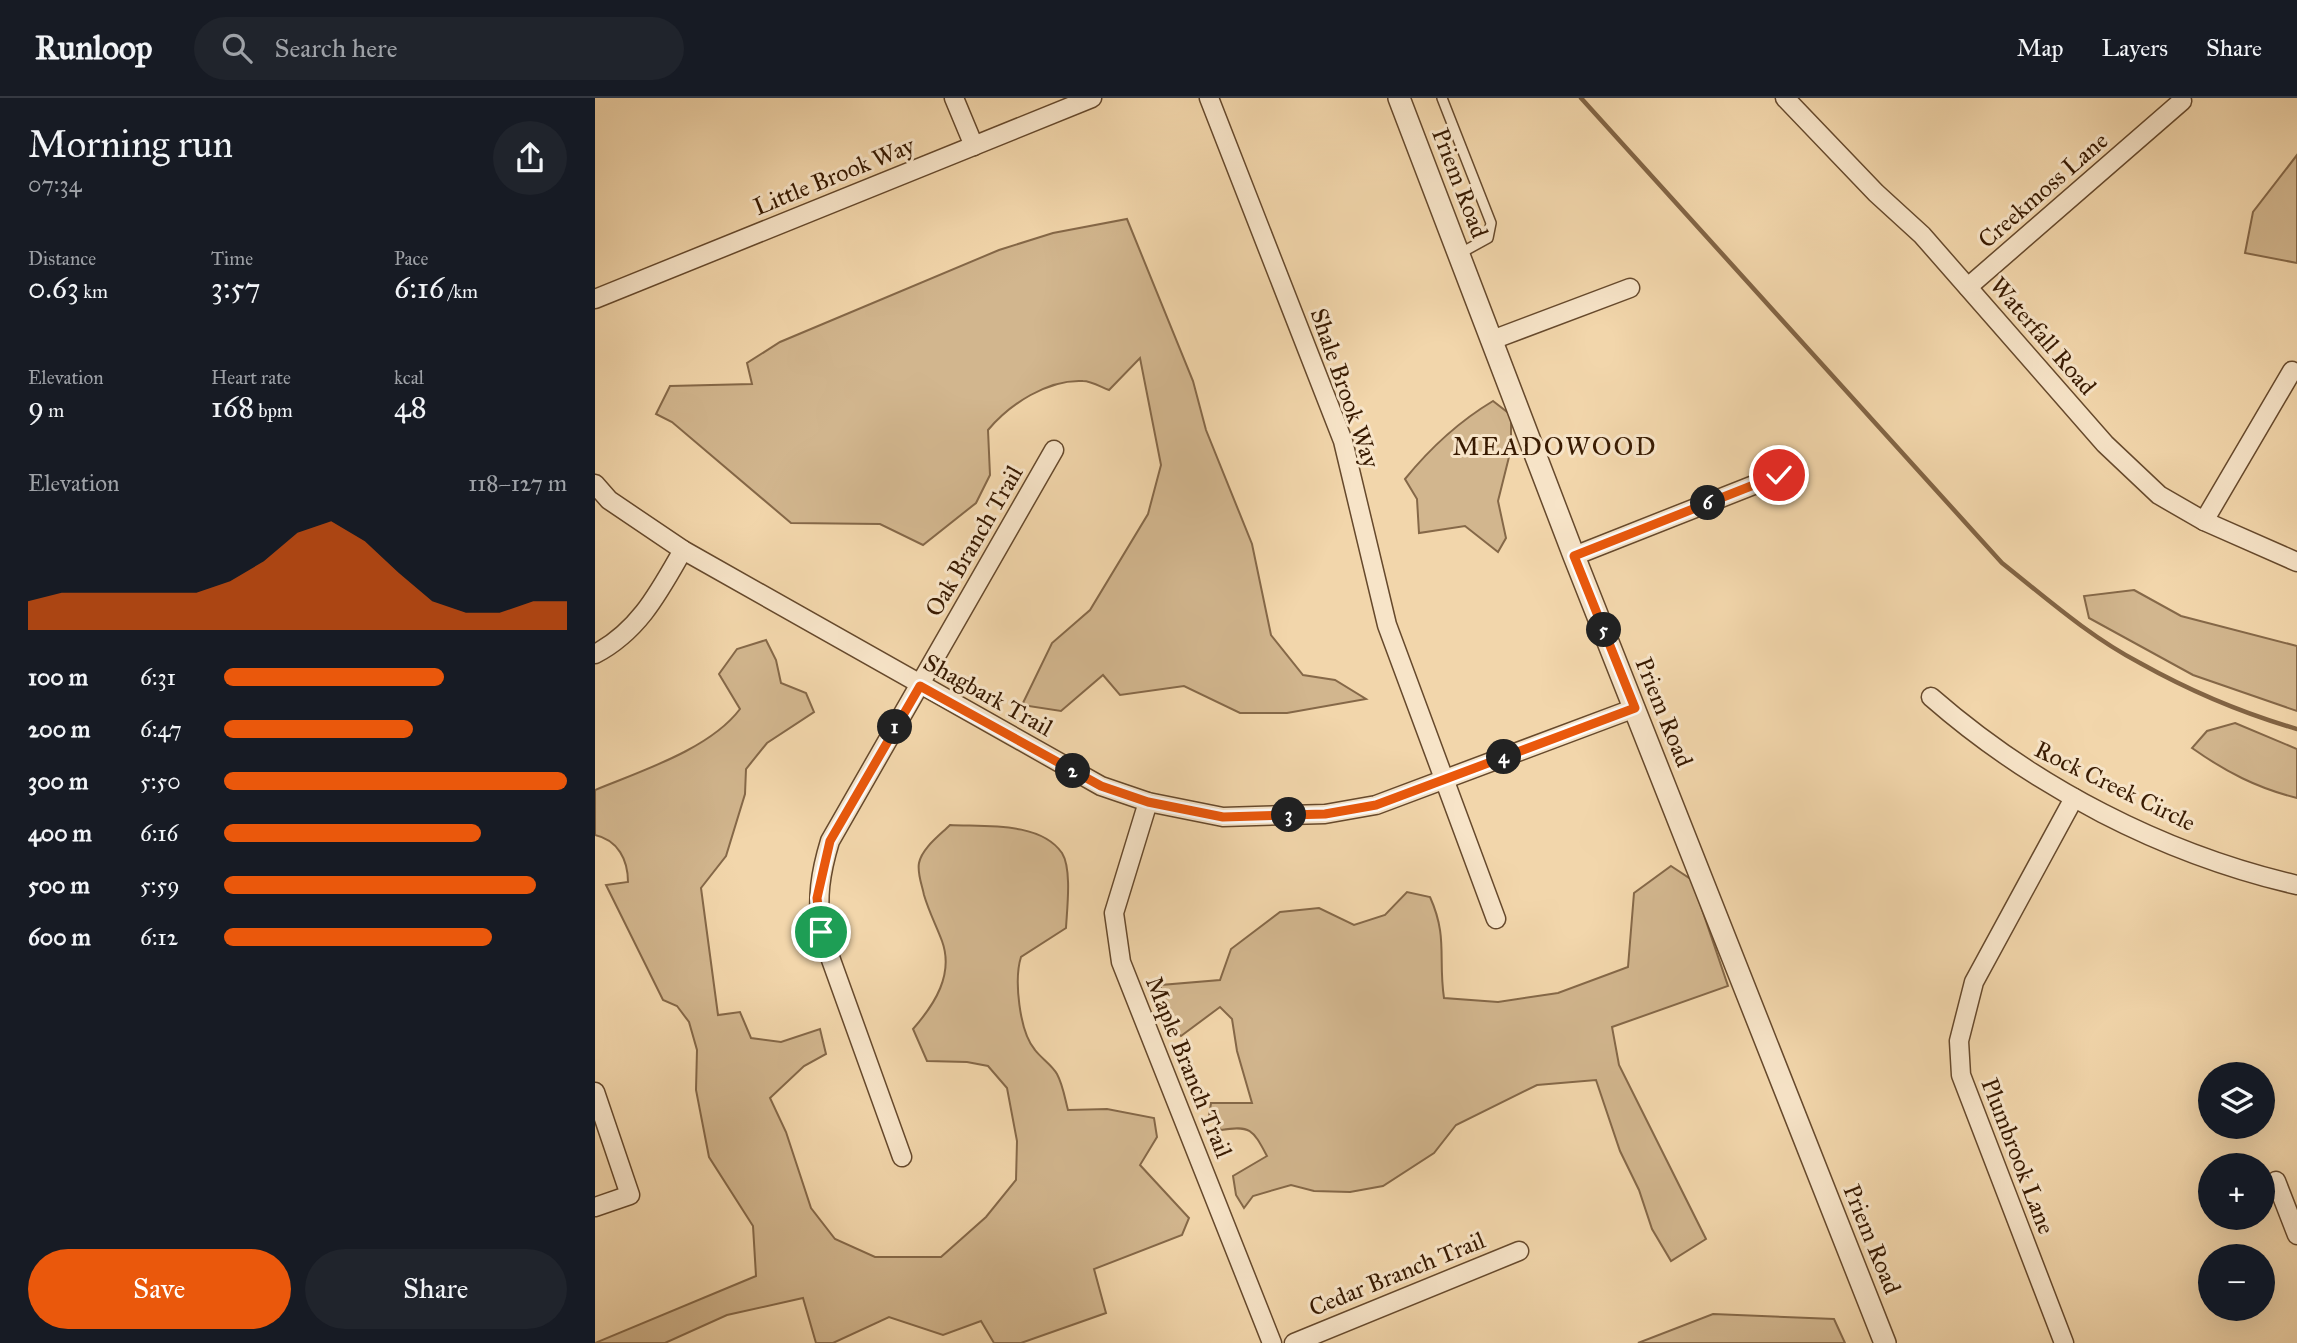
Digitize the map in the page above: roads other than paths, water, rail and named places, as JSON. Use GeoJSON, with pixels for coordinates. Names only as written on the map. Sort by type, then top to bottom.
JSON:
{"type":"FeatureCollection","features":[{"type":"Feature","properties":{"kind":"street"},"geometry":{"type":"LineString","coordinates":[[954,98],[974,146]]}},
{"type":"Feature","properties":{"kind":"street","name":"Little Brook Way"},"geometry":{"type":"LineString","coordinates":[[595,299],[1092,98]]}},
{"type":"Feature","properties":{"kind":"street","name":"Shale Brook Way"},"geometry":{"type":"LineString","coordinates":[[1209,98],[1343,441],[1387,625],[1496,919]]}},
{"type":"Feature","properties":{"kind":"street","name":"Priem Road"},"geometry":{"type":"LineString","coordinates":[[1399,98],[1574,556],[1885,1343]]}},
{"type":"Feature","properties":{"kind":"street","name":"Waterfall Road"},"geometry":{"type":"LineString","coordinates":[[1785,98],[1876,193],[1922,235],[2105,444],[2159,495],[2204,521],[2297,562]]}},
{"type":"Feature","properties":{"kind":"street","name":"Creekmoss Lane"},"geometry":{"type":"LineString","coordinates":[[1968,287],[2182,101]]}},
{"type":"Feature","properties":{"kind":"street"},"geometry":{"type":"LineString","coordinates":[[1492,340],[1630,288]]}},
{"type":"Feature","properties":{"kind":"street"},"geometry":{"type":"LineString","coordinates":[[2204,521],[2292,371]]}},
{"type":"Feature","properties":{"kind":"street","name":"Oak Branch Trail"},"geometry":{"type":"LineString","coordinates":[[902,1157],[821,932],[817,898],[830,841],[1054,450]]}},
{"type":"Feature","properties":{"kind":"street"},"geometry":{"type":"LineString","coordinates":[[1574,556],[1779,475]]}},
{"type":"Feature","properties":{"kind":"street","name":"Shagbark Trail"},"geometry":{"type":"LineString","coordinates":[[595,484],[608,500],[683,550],[1101,786],[1148,802],[1223,817],[1325,814],[1376,805],[1635,708]]}},
{"type":"Feature","properties":{"kind":"street"},"geometry":{"type":"LineString","coordinates":[[595,654],[626,634],[648,610],[683,550]]}},
{"type":"Feature","properties":{"kind":"street","name":"Rock Creek Circle"},"geometry":{"type":"LineString","coordinates":[[1931,697],[2016,765],[2074,798],[2193,852],[2267,878],[2297,885]]}},
{"type":"Feature","properties":{"kind":"street","name":"Plumbrook Lane"},"geometry":{"type":"LineString","coordinates":[[2064,1343],[1961,1075],[1959,1041],[1974,982],[2074,798]]}},
{"type":"Feature","properties":{"kind":"street","name":"Maple Branch Trail"},"geometry":{"type":"LineString","coordinates":[[1148,802],[1114,913],[1121,962],[1272,1343]]}},
{"type":"Feature","properties":{"kind":"street"},"geometry":{"type":"LineString","coordinates":[[595,1207],[630,1195],[597,1096]]}},
{"type":"Feature","properties":{"kind":"street"},"geometry":{"type":"LineString","coordinates":[[2276,1181],[2297,1235]]}},
{"type":"Feature","properties":{"kind":"street","name":"Cedar Branch Trail"},"geometry":{"type":"LineString","coordinates":[[1294,1343],[1519,1251]]}},
{"type":"Feature","properties":{"kind":"lane"},"geometry":{"type":"LineString","coordinates":[[1442,98],[1491,223],[1488,238],[1459,254]]}},
{"type":"Feature","properties":{"kind":"waterway"},"geometry":{"type":"LineString","coordinates":[[1581,98],[2002,563],[2069,616],[2122,653],[2217,700],[2297,729]]}},
{"type":"Feature","properties":{"kind":"district","name":"MEADOWOOD"},"geometry":{"type":"Point","coordinates":[1555,446]}}]}
